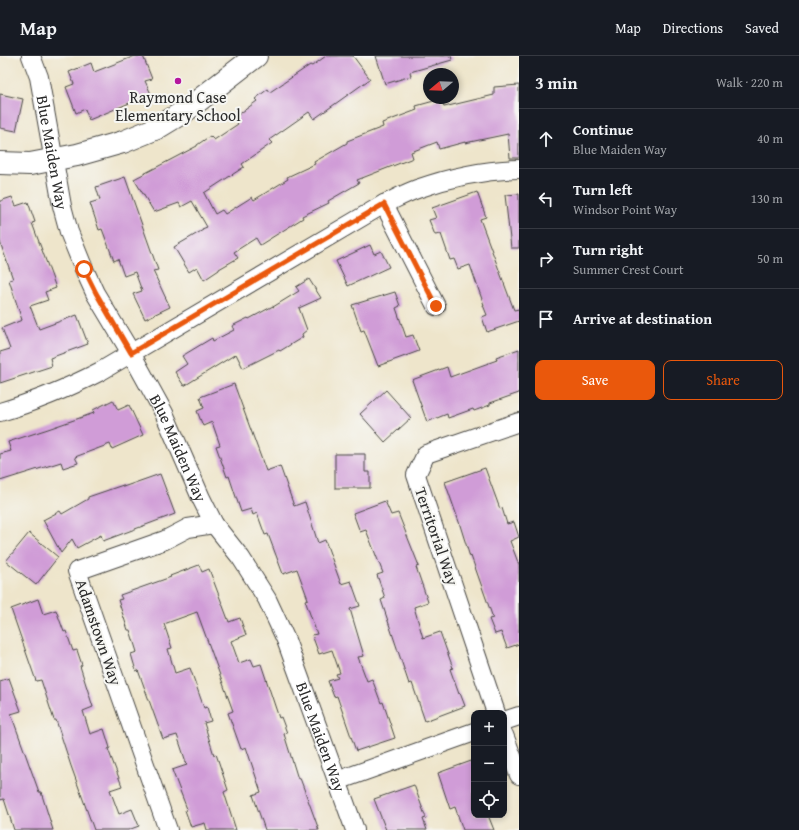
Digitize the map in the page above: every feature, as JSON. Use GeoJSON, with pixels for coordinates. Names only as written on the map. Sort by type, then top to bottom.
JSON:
{"type":"FeatureCollection","features":[{"type":"Feature","properties":{"kind":"street","name":"Blue Maiden Way"},"geometry":{"type":"LineString","coordinates":[[31,56],[39,77],[64,213],[69,232],[84,269],[164,413],[214,524],[241,558],[267,599],[286,640],[355,830]]}},
{"type":"Feature","properties":{"kind":"street"},"geometry":{"type":"LineString","coordinates":[[0,164],[30,164],[77,156],[123,142],[158,128],[185,111],[256,56]]}},
{"type":"Feature","properties":{"kind":"street"},"geometry":{"type":"LineString","coordinates":[[0,412],[70,387],[131,353],[384,204],[417,189],[449,179],[498,170],[519,169]]}},
{"type":"Feature","properties":{"kind":"street"},"geometry":{"type":"LineString","coordinates":[[384,204],[436,306]]}},
{"type":"Feature","properties":{"kind":"street","name":"Territorial Way"},"geometry":{"type":"LineString","coordinates":[[495,710],[416,475],[426,454],[519,422]]}},
{"type":"Feature","properties":{"kind":"street","name":"Adamstown Way"},"geometry":{"type":"LineString","coordinates":[[168,830],[77,571],[165,540],[188,528],[214,524]]}},
{"type":"Feature","properties":{"kind":"street"},"geometry":{"type":"LineString","coordinates":[[507,720],[519,716]]}},
{"type":"Feature","properties":{"kind":"street"},"geometry":{"type":"LineString","coordinates":[[337,781],[471,733]]}},
{"type":"Feature","properties":{"kind":"street"},"geometry":{"type":"LineString","coordinates":[[507,743],[519,775]]}},
{"type":"Feature","properties":{"kind":"building"},"geometry":{"type":"Polygon","coordinates":[[[135,56],[143,56],[152,79],[145,81],[151,94],[89,120],[85,109],[76,113],[66,87],[74,84],[69,72],[91,63],[94,72],[135,56]]]}},
{"type":"Feature","properties":{"kind":"building"},"geometry":{"type":"Polygon","coordinates":[[[326,56],[353,56],[370,79],[314,119],[309,112],[269,140],[272,143],[242,164],[244,167],[204,193],[215,214],[222,210],[225,214],[252,197],[254,200],[288,179],[287,177],[315,164],[314,162],[347,143],[347,141],[383,127],[382,123],[417,110],[416,106],[423,104],[443,104],[444,107],[459,104],[494,95],[494,87],[519,85],[519,158],[510,158],[508,134],[465,142],[439,149],[437,142],[411,152],[413,158],[357,180],[359,183],[328,201],[329,203],[302,216],[303,218],[260,245],[256,238],[234,252],[238,258],[204,280],[197,267],[189,272],[174,247],[207,227],[192,201],[181,207],[179,203],[154,212],[134,179],[197,146],[210,136],[214,140],[238,124],[234,118],[257,101],[255,99],[268,89],[270,92],[310,65],[312,66],[326,56]]]}},
{"type":"Feature","properties":{"kind":"building"},"geometry":{"type":"Polygon","coordinates":[[[376,56],[451,56],[452,60],[410,72],[411,76],[385,84],[376,56]]]}},
{"type":"Feature","properties":{"kind":"building"},"geometry":{"type":"Polygon","coordinates":[[[0,94],[23,99],[16,131],[0,128],[0,94]]]}},
{"type":"Feature","properties":{"kind":"building"},"geometry":{"type":"Polygon","coordinates":[[[125,177],[158,270],[153,271],[170,307],[145,319],[133,294],[142,291],[135,272],[124,276],[118,259],[114,261],[102,229],[99,230],[90,203],[100,200],[96,187],[125,177]]]}},
{"type":"Feature","properties":{"kind":"building"},"geometry":{"type":"Polygon","coordinates":[[[477,192],[486,217],[480,219],[514,310],[519,309],[519,321],[487,332],[482,317],[487,315],[470,265],[458,269],[454,259],[450,260],[441,234],[435,235],[429,220],[436,218],[432,208],[477,192]]]}},
{"type":"Feature","properties":{"kind":"building"},"geometry":{"type":"Polygon","coordinates":[[[519,194],[519,248],[511,248],[505,195],[519,194]]]}},
{"type":"Feature","properties":{"kind":"building"},"geometry":{"type":"Polygon","coordinates":[[[12,197],[16,206],[28,202],[35,222],[32,223],[56,288],[45,292],[48,300],[30,306],[39,329],[77,315],[88,344],[50,358],[52,366],[0,383],[0,352],[10,349],[2,328],[22,320],[9,280],[13,279],[0,242],[0,201],[12,197]]]}},
{"type":"Feature","properties":{"kind":"building"},"geometry":{"type":"Polygon","coordinates":[[[370,245],[374,254],[381,251],[389,267],[348,286],[336,261],[370,245]]]}},
{"type":"Feature","properties":{"kind":"building"},"geometry":{"type":"Polygon","coordinates":[[[309,279],[321,298],[299,308],[307,330],[302,334],[303,337],[280,351],[279,350],[243,368],[236,354],[184,386],[175,372],[187,364],[182,356],[212,338],[213,341],[234,330],[232,326],[273,307],[299,291],[296,287],[309,279]]]}},
{"type":"Feature","properties":{"kind":"building"},"geometry":{"type":"Polygon","coordinates":[[[395,292],[400,306],[396,308],[406,337],[413,335],[419,351],[378,366],[364,330],[361,331],[352,305],[395,292]]]}},
{"type":"Feature","properties":{"kind":"building"},"geometry":{"type":"Polygon","coordinates":[[[519,349],[519,393],[490,403],[490,405],[474,411],[473,409],[448,418],[447,414],[427,422],[412,380],[447,367],[450,377],[497,360],[496,357],[519,349]]]}},
{"type":"Feature","properties":{"kind":"building"},"geometry":{"type":"Polygon","coordinates":[[[234,384],[266,471],[280,466],[294,506],[305,502],[318,543],[325,540],[341,584],[351,581],[360,606],[350,609],[364,656],[358,657],[367,681],[372,679],[381,703],[383,702],[395,738],[356,751],[337,696],[334,697],[328,681],[338,678],[336,674],[340,673],[332,650],[319,654],[312,635],[317,634],[305,600],[308,599],[297,569],[283,574],[268,534],[265,535],[257,513],[253,515],[251,509],[241,512],[229,476],[227,477],[216,446],[220,445],[212,422],[203,426],[197,411],[204,408],[200,397],[234,384]]]}},
{"type":"Feature","properties":{"kind":"building"},"geometry":{"type":"Polygon","coordinates":[[[386,390],[411,418],[385,442],[360,414],[386,390]]]}},
{"type":"Feature","properties":{"kind":"building"},"geometry":{"type":"Polygon","coordinates":[[[113,400],[118,410],[129,405],[143,435],[112,449],[110,444],[75,457],[78,463],[63,468],[61,462],[0,481],[0,454],[11,451],[8,442],[94,413],[93,410],[113,400]]]}},
{"type":"Feature","properties":{"kind":"building"},"geometry":{"type":"Polygon","coordinates":[[[335,454],[365,454],[365,472],[370,472],[370,488],[335,488],[335,454]]]}},
{"type":"Feature","properties":{"kind":"building"},"geometry":{"type":"Polygon","coordinates":[[[485,468],[507,524],[514,522],[519,537],[510,541],[519,565],[519,644],[507,648],[501,632],[495,634],[489,619],[493,618],[471,556],[470,557],[445,482],[485,468]]]}},
{"type":"Feature","properties":{"kind":"building"},"geometry":{"type":"Polygon","coordinates":[[[160,474],[175,514],[103,541],[101,535],[77,548],[72,539],[61,553],[43,520],[60,511],[62,514],[88,499],[88,497],[160,474]]]}},
{"type":"Feature","properties":{"kind":"building"},"geometry":{"type":"Polygon","coordinates":[[[385,501],[391,515],[398,513],[419,566],[416,567],[428,602],[414,607],[423,638],[440,632],[453,668],[450,669],[465,706],[425,721],[412,683],[409,684],[381,600],[385,598],[377,575],[383,573],[366,530],[360,532],[353,513],[385,501]]]}},
{"type":"Feature","properties":{"kind":"building"},"geometry":{"type":"Polygon","coordinates":[[[29,533],[58,557],[36,585],[6,561],[29,533]]]}},
{"type":"Feature","properties":{"kind":"building"},"geometry":{"type":"Polygon","coordinates":[[[199,565],[202,572],[209,569],[229,622],[240,618],[246,635],[231,641],[239,663],[251,659],[254,666],[261,664],[279,718],[281,717],[287,733],[284,734],[298,779],[300,778],[319,830],[265,830],[253,795],[261,792],[246,747],[241,749],[228,713],[233,711],[197,612],[164,624],[172,648],[168,649],[175,673],[190,668],[204,708],[207,707],[211,721],[204,723],[214,755],[216,754],[228,790],[224,792],[236,830],[207,830],[205,823],[191,827],[185,810],[187,809],[172,770],[187,765],[177,735],[163,739],[138,670],[136,671],[131,654],[137,652],[118,600],[122,599],[120,595],[171,577],[170,576],[199,565]]]}},
{"type":"Feature","properties":{"kind":"building"},"geometry":{"type":"Polygon","coordinates":[[[38,599],[43,614],[56,610],[73,651],[77,650],[82,665],[80,666],[93,707],[83,711],[90,734],[104,729],[110,748],[108,749],[122,786],[110,790],[119,814],[132,809],[139,826],[128,830],[94,830],[41,680],[36,681],[11,609],[38,599]]]}},
{"type":"Feature","properties":{"kind":"building"},"geometry":{"type":"Polygon","coordinates":[[[9,678],[21,711],[11,714],[39,792],[41,792],[53,830],[14,830],[4,799],[0,800],[0,681],[9,678]]]}},
{"type":"Feature","properties":{"kind":"building"},"geometry":{"type":"Polygon","coordinates":[[[471,761],[471,818],[489,818],[494,830],[463,830],[455,807],[450,809],[438,773],[471,761]]]}},
{"type":"Feature","properties":{"kind":"building"},"geometry":{"type":"Polygon","coordinates":[[[414,785],[426,818],[423,819],[427,830],[386,830],[374,799],[414,785]]]}},
{"type":"Feature","properties":{"kind":"place","name":"Raymond Case Elementary School"},"geometry":{"type":"Point","coordinates":[178,81]}},
{"type":"Feature","properties":{"kind":"route"},"geometry":{"type":"LineString","coordinates":[[84,269],[96,293],[131,353],[384,204],[436,306]]}}]}
